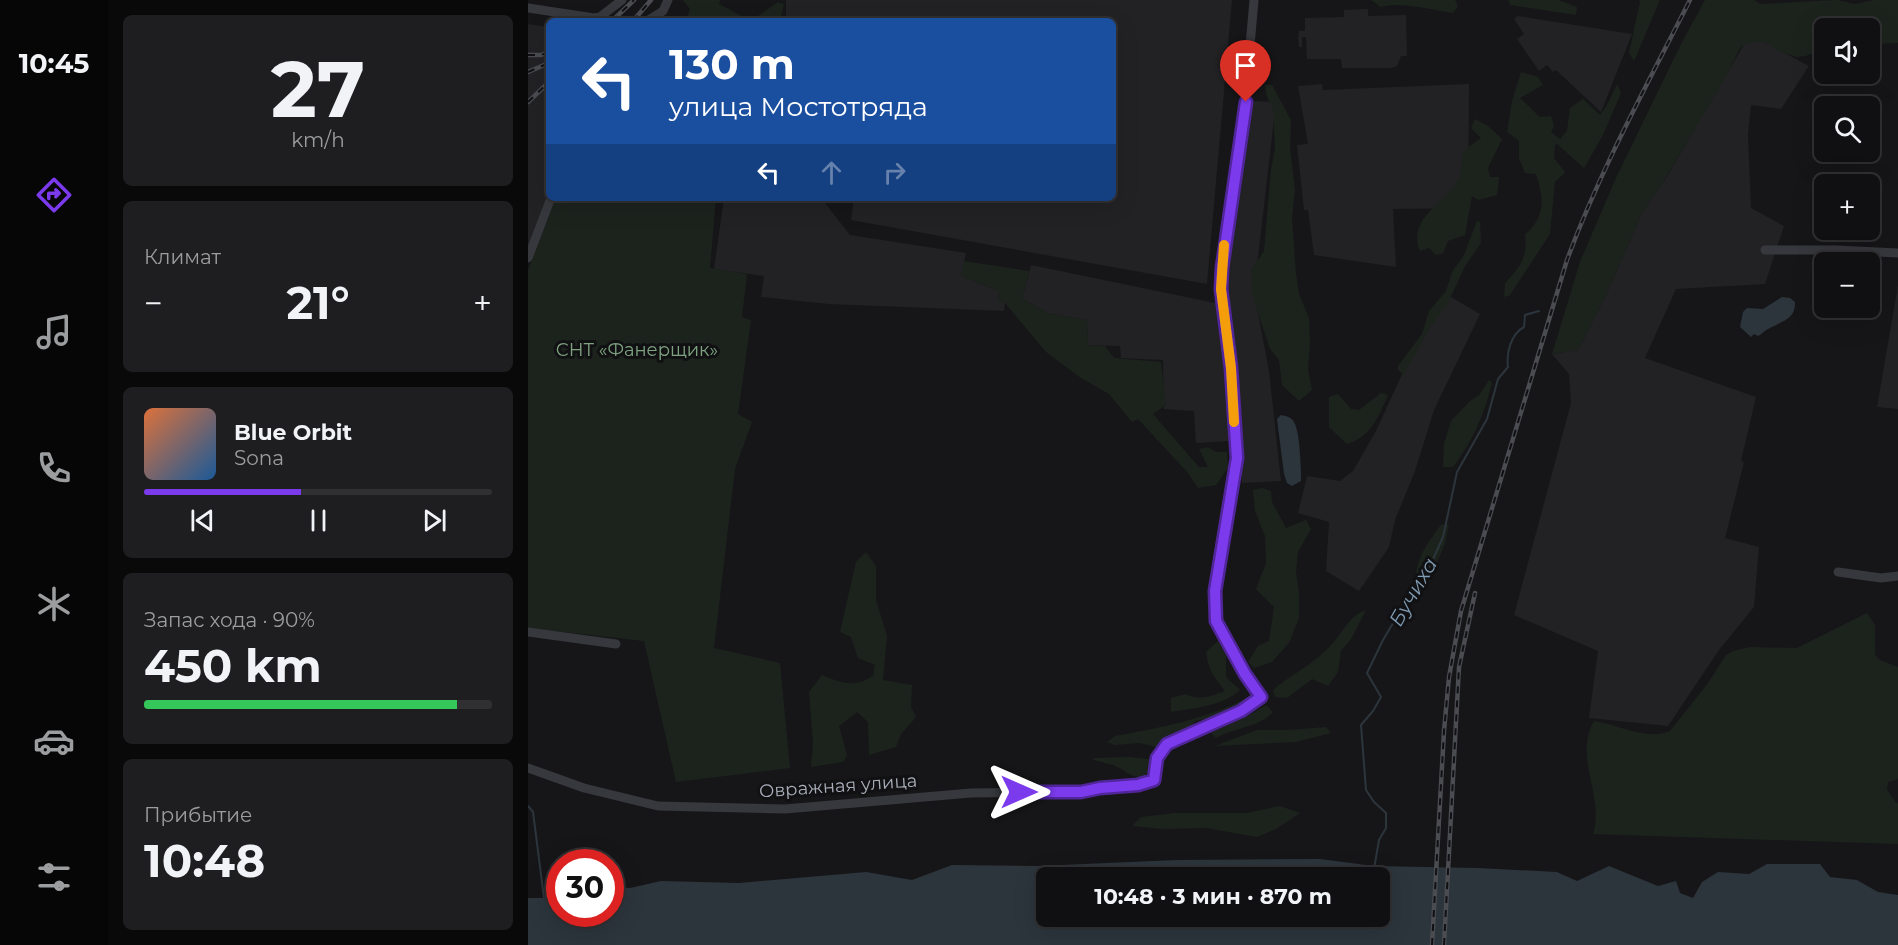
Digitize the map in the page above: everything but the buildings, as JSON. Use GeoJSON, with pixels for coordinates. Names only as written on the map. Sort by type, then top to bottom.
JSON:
{"type":"FeatureCollection","features":[{"type":"Feature","properties":{"kind":"street"},"geometry":{"type":"LineString","coordinates":[[528,8],[594,18],[600,17],[622,0]]}},
{"type":"Feature","properties":{"kind":"street"},"geometry":{"type":"LineString","coordinates":[[652,18],[663,11],[668,0]]}},
{"type":"Feature","properties":{"kind":"street","name":"Овражная улица"},"geometry":{"type":"LineString","coordinates":[[528,768],[584,788],[658,806],[785,809],[971,794],[1081,792],[1138,785],[1154,780],[1157,758],[1167,744],[1241,711],[1261,697],[1245,674],[1216,621],[1215,591],[1237,458],[1231,368],[1221,289],[1222,268],[1243,126],[1254,0]]}},
{"type":"Feature","properties":{"kind":"street"},"geometry":{"type":"LineString","coordinates":[[528,258],[550,201]]}},
{"type":"Feature","properties":{"kind":"street"},"geometry":{"type":"LineString","coordinates":[[1765,250],[1898,253]]}},
{"type":"Feature","properties":{"kind":"street"},"geometry":{"type":"LineString","coordinates":[[1838,572],[1881,579],[1898,576]]}},
{"type":"Feature","properties":{"kind":"street"},"geometry":{"type":"LineString","coordinates":[[528,632],[616,644]]}},
{"type":"Feature","properties":{"kind":"shaded area"},"geometry":{"type":"Polygon","coordinates":[[[786,0],[1232,0],[1207,284],[851,220],[854,201],[1116,201],[1116,18],[786,18],[786,0]]]}},
{"type":"Feature","properties":{"kind":"shaded area"},"geometry":{"type":"Polygon","coordinates":[[[1368,9],[1368,16],[1406,15],[1407,56],[1401,56],[1397,66],[1392,68],[1342,68],[1341,59],[1307,59],[1306,37],[1302,37],[1302,47],[1299,47],[1298,37],[1299,31],[1305,31],[1305,18],[1344,17],[1344,10],[1368,9]]]}},
{"type":"Feature","properties":{"kind":"shaded area"},"geometry":{"type":"Polygon","coordinates":[[[1518,16],[1632,34],[1601,112],[1556,70],[1553,72],[1547,65],[1539,71],[1517,39],[1524,34],[1514,19],[1518,16]]]}},
{"type":"Feature","properties":{"kind":"shaded area"},"geometry":{"type":"Polygon","coordinates":[[[528,24],[546,27],[546,201],[528,246],[528,24]]]}},
{"type":"Feature","properties":{"kind":"shaded area"},"geometry":{"type":"Polygon","coordinates":[[[1750,34],[1809,66],[1781,109],[1751,105],[1748,135],[1751,208],[1784,226],[1765,284],[1676,289],[1645,358],[1756,397],[1741,461],[1744,462],[1725,538],[1759,547],[1754,607],[1719,650],[1668,726],[1589,718],[1598,651],[1514,615],[1571,403],[1569,374],[1552,354],[1578,350],[1605,297],[1642,213],[1666,178],[1750,34]]]}},
{"type":"Feature","properties":{"kind":"shaded area"},"geometry":{"type":"Polygon","coordinates":[[[1322,84],[1323,90],[1469,84],[1468,208],[1393,209],[1396,267],[1314,255],[1308,210],[1304,210],[1297,145],[1308,144],[1298,86],[1322,84]]]}},
{"type":"Feature","properties":{"kind":"shaded area"},"geometry":{"type":"Polygon","coordinates":[[[1253,101],[1276,102],[1254,292],[1269,371],[1281,481],[1242,483],[1223,290],[1232,210],[1253,101]]]}},
{"type":"Feature","properties":{"kind":"shaded area"},"geometry":{"type":"Polygon","coordinates":[[[724,201],[823,201],[850,235],[966,253],[961,276],[999,291],[998,301],[1005,302],[1004,311],[829,304],[761,297],[764,276],[714,269],[724,201]]]}},
{"type":"Feature","properties":{"kind":"shaded area"},"geometry":{"type":"Polygon","coordinates":[[[1031,265],[1220,304],[1230,441],[1196,443],[1194,411],[1164,409],[1163,360],[1121,358],[1120,346],[1088,345],[1087,320],[1048,313],[1022,299],[1031,265]]]}},
{"type":"Feature","properties":{"kind":"shaded area"},"geometry":{"type":"Polygon","coordinates":[[[1898,285],[1898,409],[1877,407],[1898,285]]]}},
{"type":"Feature","properties":{"kind":"shaded area"},"geometry":{"type":"Polygon","coordinates":[[[1444,293],[1480,314],[1434,410],[1415,471],[1395,520],[1389,547],[1359,591],[1326,571],[1329,522],[1298,513],[1307,476],[1340,481],[1353,471],[1376,431],[1409,359],[1444,293]]]}},
{"type":"Feature","properties":{"kind":"shaded area"},"geometry":{"type":"Polygon","coordinates":[[[1782,297],[1790,298],[1795,302],[1795,308],[1787,319],[1758,336],[1754,334],[1751,337],[1740,327],[1743,312],[1747,308],[1763,309],[1782,297]]]}},
{"type":"Feature","properties":{"kind":"shaded area"},"geometry":{"type":"Polygon","coordinates":[[[1281,415],[1293,420],[1298,434],[1301,481],[1292,486],[1287,483],[1284,474],[1277,419],[1281,415]]]}},
{"type":"Feature","properties":{"kind":"shaded area"},"geometry":{"type":"Polygon","coordinates":[[[1320,859],[1374,866],[1557,872],[1577,881],[1609,866],[1658,886],[1676,881],[1680,893],[1693,898],[1702,882],[1718,872],[1749,874],[1767,864],[1820,864],[1830,877],[1857,880],[1878,892],[1898,895],[1898,945],[528,945],[528,898],[546,897],[546,927],[624,927],[624,888],[661,881],[739,883],[866,872],[912,880],[952,865],[1038,866],[1177,860],[1320,859]]]}},
{"type":"Feature","properties":{"kind":"green space"},"geometry":{"type":"Polygon","coordinates":[[[683,0],[720,0],[719,4],[745,18],[687,18],[690,9],[683,0]]]}},
{"type":"Feature","properties":{"kind":"green space"},"geometry":{"type":"Polygon","coordinates":[[[1371,0],[1455,0],[1458,6],[1453,13],[1407,5],[1381,7],[1371,0]]]}},
{"type":"Feature","properties":{"kind":"green space"},"geometry":{"type":"Polygon","coordinates":[[[1509,0],[1558,0],[1577,7],[1576,15],[1510,5],[1509,0]]]}},
{"type":"Feature","properties":{"kind":"green space"},"geometry":{"type":"Polygon","coordinates":[[[1639,0],[1660,0],[1634,61],[1629,53],[1639,0]]]}},
{"type":"Feature","properties":{"kind":"green space"},"geometry":{"type":"Polygon","coordinates":[[[1705,0],[1754,0],[1760,4],[1837,0],[1855,4],[1874,0],[1898,0],[1898,43],[1880,44],[1880,18],[1814,18],[1814,53],[1797,57],[1779,51],[1765,42],[1747,43],[1740,48],[1723,82],[1642,213],[1605,297],[1578,350],[1552,354],[1580,262],[1615,180],[1705,0]]]}},
{"type":"Feature","properties":{"kind":"green space"},"geometry":{"type":"Polygon","coordinates":[[[778,2],[784,4],[781,18],[755,18],[778,2]]]}},
{"type":"Feature","properties":{"kind":"green space"},"geometry":{"type":"Polygon","coordinates":[[[1521,72],[1538,77],[1543,85],[1520,98],[1540,117],[1551,116],[1554,126],[1551,132],[1560,139],[1567,131],[1570,108],[1583,99],[1600,115],[1617,84],[1621,93],[1602,137],[1584,168],[1557,144],[1555,145],[1554,158],[1565,172],[1555,182],[1550,234],[1510,295],[1504,297],[1505,283],[1522,261],[1525,235],[1537,221],[1542,199],[1536,174],[1525,173],[1519,158],[1519,141],[1507,132],[1512,101],[1521,72]]]}},
{"type":"Feature","properties":{"kind":"green space"},"geometry":{"type":"Polygon","coordinates":[[[1265,85],[1272,85],[1291,120],[1290,148],[1295,190],[1292,219],[1296,273],[1299,294],[1309,318],[1308,369],[1312,390],[1299,401],[1282,385],[1279,360],[1270,349],[1252,295],[1251,270],[1264,251],[1271,169],[1275,149],[1273,110],[1265,85]]]}},
{"type":"Feature","properties":{"kind":"green space"},"geometry":{"type":"Polygon","coordinates":[[[1475,119],[1488,126],[1502,139],[1488,168],[1490,177],[1499,177],[1497,195],[1478,200],[1472,196],[1465,235],[1448,241],[1443,253],[1436,255],[1429,248],[1420,251],[1417,239],[1423,220],[1458,179],[1463,151],[1481,138],[1471,128],[1475,119]]]}},
{"type":"Feature","properties":{"kind":"green space","name":"СНТ «Фанерщик»"},"geometry":{"type":"Polygon","coordinates":[[[555,201],[716,201],[710,268],[747,274],[742,317],[751,320],[738,414],[752,422],[735,469],[714,648],[780,663],[790,768],[676,782],[644,641],[528,628],[528,270],[555,201]]]}},
{"type":"Feature","properties":{"kind":"green space"},"geometry":{"type":"Polygon","coordinates":[[[1477,221],[1480,222],[1481,243],[1465,266],[1448,303],[1428,331],[1404,375],[1398,370],[1398,366],[1422,334],[1429,311],[1446,291],[1452,272],[1464,255],[1477,221]]]}},
{"type":"Feature","properties":{"kind":"green space"},"geometry":{"type":"Polygon","coordinates":[[[964,261],[1029,271],[1022,299],[1048,313],[1087,320],[1088,345],[1105,346],[1114,358],[1161,362],[1166,405],[1153,414],[1199,467],[1208,467],[1199,449],[1208,447],[1216,452],[1227,452],[1228,468],[1216,485],[1198,488],[1188,473],[1138,419],[1132,422],[1109,394],[1081,378],[1046,352],[1005,303],[998,301],[999,291],[961,276],[964,261]]]}},
{"type":"Feature","properties":{"kind":"green space"},"geometry":{"type":"Polygon","coordinates":[[[1489,380],[1492,383],[1489,395],[1472,437],[1453,467],[1443,467],[1444,444],[1451,421],[1480,394],[1489,380]]]}},
{"type":"Feature","properties":{"kind":"green space"},"geometry":{"type":"Polygon","coordinates":[[[1381,393],[1388,395],[1381,411],[1368,431],[1355,441],[1347,444],[1329,427],[1329,397],[1338,394],[1351,409],[1359,410],[1381,393]]]}},
{"type":"Feature","properties":{"kind":"green space"},"geometry":{"type":"Polygon","coordinates":[[[1262,488],[1271,491],[1272,502],[1286,528],[1306,520],[1311,529],[1298,552],[1296,572],[1299,618],[1289,643],[1272,662],[1254,668],[1248,662],[1258,646],[1269,641],[1274,607],[1256,589],[1266,563],[1265,536],[1255,511],[1253,490],[1262,488]]]}},
{"type":"Feature","properties":{"kind":"green space"},"geometry":{"type":"Polygon","coordinates":[[[1449,524],[1445,543],[1427,587],[1415,587],[1419,561],[1426,547],[1441,525],[1449,524]]]}},
{"type":"Feature","properties":{"kind":"green space"},"geometry":{"type":"Polygon","coordinates":[[[866,552],[876,566],[876,600],[887,636],[883,680],[912,685],[911,707],[916,717],[901,734],[896,747],[869,755],[868,722],[857,712],[839,726],[847,755],[843,762],[811,767],[813,743],[809,692],[822,675],[848,683],[860,682],[873,676],[875,665],[858,658],[851,637],[840,632],[856,562],[866,552]]]}},
{"type":"Feature","properties":{"kind":"green space"},"geometry":{"type":"Polygon","coordinates":[[[1366,610],[1351,639],[1341,651],[1338,672],[1328,686],[1312,679],[1287,698],[1275,697],[1273,690],[1322,654],[1353,618],[1366,610]]]}},
{"type":"Feature","properties":{"kind":"green space"},"geometry":{"type":"Polygon","coordinates":[[[1867,613],[1875,625],[1875,655],[1880,660],[1898,667],[1898,779],[1888,782],[1887,789],[1898,803],[1898,844],[1593,834],[1596,820],[1587,749],[1588,735],[1594,721],[1642,733],[1661,734],[1670,731],[1708,683],[1726,655],[1750,647],[1797,648],[1867,613]]]}},
{"type":"Feature","properties":{"kind":"green space"},"geometry":{"type":"Polygon","coordinates":[[[1218,641],[1226,655],[1226,677],[1240,690],[1217,703],[1171,712],[1171,698],[1186,694],[1205,697],[1225,691],[1210,669],[1206,652],[1218,641]]]}},
{"type":"Feature","properties":{"kind":"green space"},"geometry":{"type":"Polygon","coordinates":[[[1247,698],[1245,706],[1224,716],[1195,721],[1190,729],[1156,747],[1139,743],[1115,745],[1107,742],[1115,736],[1166,726],[1215,712],[1247,698]]]}},
{"type":"Feature","properties":{"kind":"green space"},"geometry":{"type":"Polygon","coordinates":[[[1266,705],[1273,712],[1261,721],[1216,738],[1211,733],[1248,716],[1266,705]]]}},
{"type":"Feature","properties":{"kind":"green space"},"geometry":{"type":"Polygon","coordinates":[[[1326,727],[1331,733],[1296,742],[1215,746],[1257,730],[1326,727]]]}},
{"type":"Feature","properties":{"kind":"green space"},"geometry":{"type":"Polygon","coordinates":[[[1094,758],[1149,759],[1151,769],[1143,778],[1133,776],[1113,765],[1093,760],[1094,758]]]}},
{"type":"Feature","properties":{"kind":"green space"},"geometry":{"type":"Polygon","coordinates":[[[1280,806],[1300,813],[1276,829],[1257,837],[1206,828],[1162,829],[1132,826],[1141,817],[1175,813],[1247,813],[1280,806]]]}},
{"type":"Feature","properties":{"kind":"waterway","name":"Бучиха"},"geometry":{"type":"LineString","coordinates":[[1374,867],[1379,840],[1386,828],[1386,813],[1374,802],[1366,790],[1361,725],[1381,697],[1367,673],[1402,608],[1422,584],[1443,537],[1457,472],[1487,419],[1498,379],[1508,367],[1509,350],[1513,339],[1524,327],[1525,315],[1539,311]]}},
{"type":"Feature","properties":{"kind":"waterway"},"geometry":{"type":"LineString","coordinates":[[528,806],[533,812],[544,898]]}},
{"type":"Feature","properties":{"kind":"railway"},"geometry":{"type":"LineString","coordinates":[[615,18],[634,0]]}},
{"type":"Feature","properties":{"kind":"railway"},"geometry":{"type":"LineString","coordinates":[[636,18],[651,0]]}},
{"type":"Feature","properties":{"kind":"railway"},"geometry":{"type":"LineString","coordinates":[[1432,945],[1444,731],[1449,677],[1461,611],[1567,260],[1609,161],[1690,0]]}},
{"type":"Feature","properties":{"kind":"railway"},"geometry":{"type":"LineString","coordinates":[[528,55],[546,53]]}},
{"type":"Feature","properties":{"kind":"railway"},"geometry":{"type":"LineString","coordinates":[[528,72],[546,64]]}},
{"type":"Feature","properties":{"kind":"railway"},"geometry":{"type":"LineString","coordinates":[[528,102],[546,85]]}},
{"type":"Feature","properties":{"kind":"railway"},"geometry":{"type":"LineString","coordinates":[[1444,945],[1459,667],[1475,593]]}},
{"type":"Feature","properties":{"kind":"slow traffic"},"geometry":{"type":"LineString","coordinates":[[1224,245],[1221,289],[1231,368],[1234,422]]}},
{"type":"Feature","properties":{"kind":"route"},"geometry":{"type":"LineString","coordinates":[[1019,792],[1081,792],[1138,785],[1154,780],[1157,758],[1167,744],[1241,711],[1261,697],[1245,674],[1216,621],[1215,606],[1215,591],[1237,458],[1231,368],[1221,289],[1222,268],[1246,102]]}}]}
